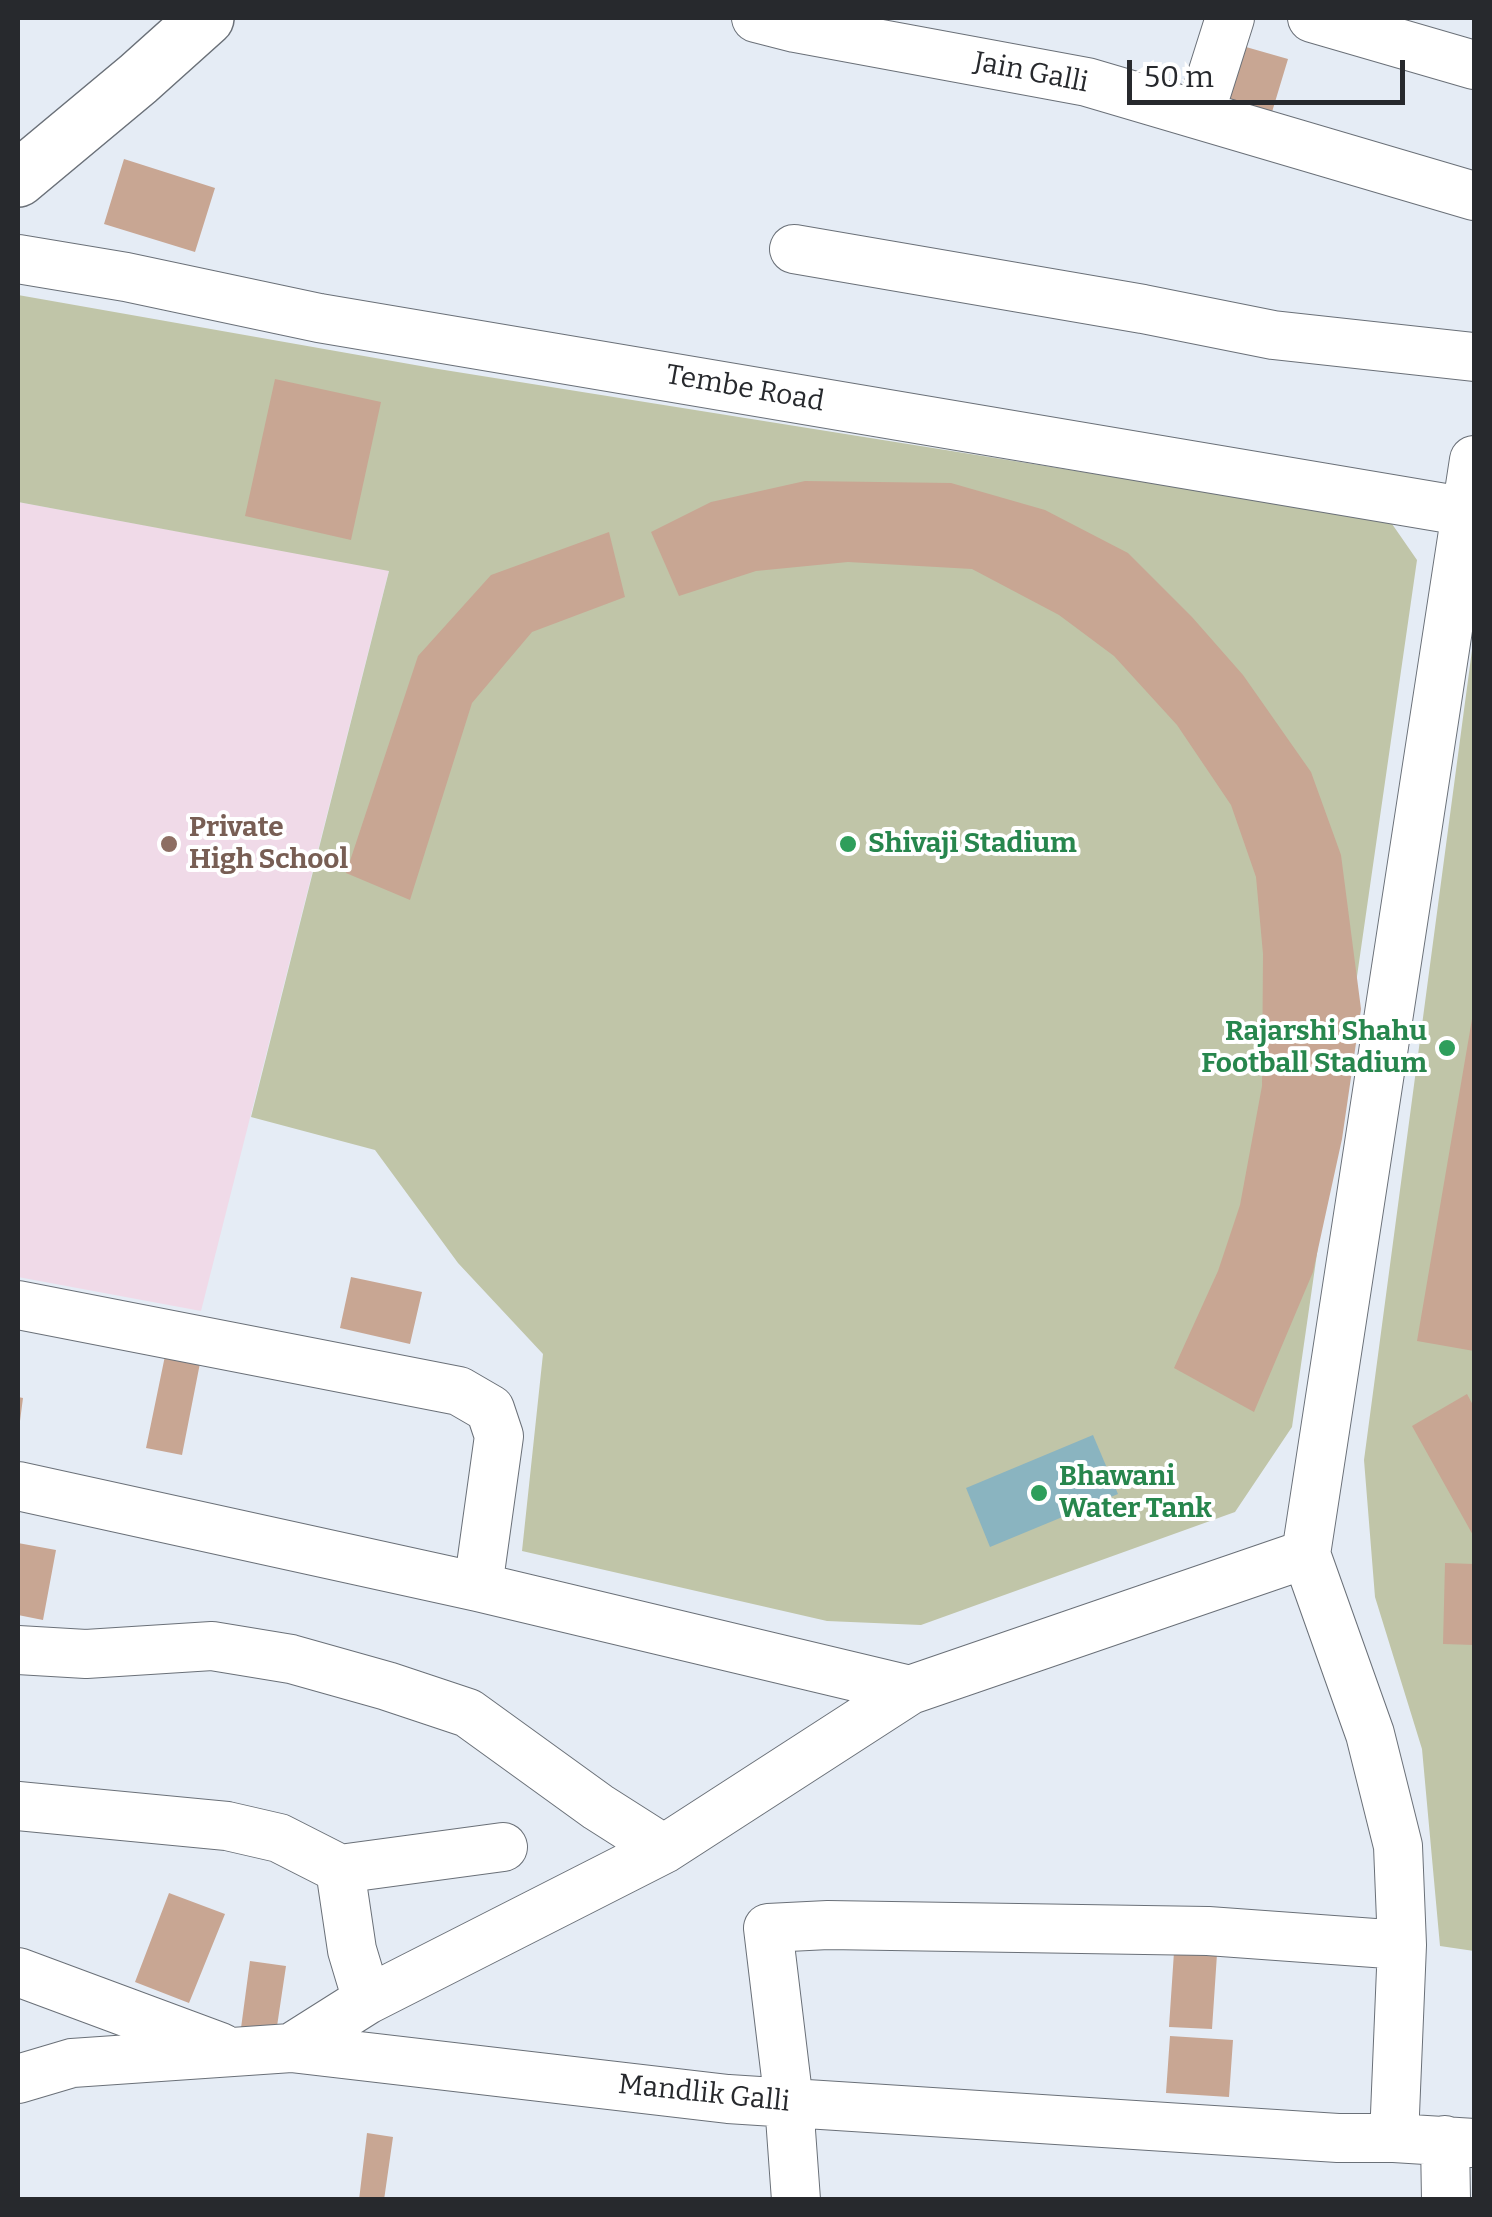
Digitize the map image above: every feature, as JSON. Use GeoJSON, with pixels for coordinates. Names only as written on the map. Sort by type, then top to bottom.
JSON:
{"type":"FeatureCollection","features":[{"type":"Feature","properties":{"kind":"main road"},"geometry":{"type":"LineString","coordinates":[[18,179],[206,18]]}},
{"type":"Feature","properties":{"kind":"street","name":"Jain Galli"},"geometry":{"type":"LineString","coordinates":[[756,18],[1086,82],[1474,196]]}},
{"type":"Feature","properties":{"kind":"street"},"geometry":{"type":"LineString","coordinates":[[1200,113],[1230,18]]}},
{"type":"Feature","properties":{"kind":"street"},"geometry":{"type":"LineString","coordinates":[[1312,18],[1474,65]]}},
{"type":"Feature","properties":{"kind":"street"},"geometry":{"type":"LineString","coordinates":[[794,249],[1143,309],[1273,336],[1474,357]]}},
{"type":"Feature","properties":{"kind":"street","name":"Tembe Road"},"geometry":{"type":"LineString","coordinates":[[18,259],[126,277],[319,318],[1470,512]]}},
{"type":"Feature","properties":{"kind":"street"},"geometry":{"type":"LineString","coordinates":[[1394,2138],[1402,1946],[1398,1846],[1370,1734],[1306,1554],[1470,512],[1474,460]]}},
{"type":"Feature","properties":{"kind":"street"},"geometry":{"type":"LineString","coordinates":[[18,1305],[458,1390],[490,1408],[499,1436],[478,1586]]}},
{"type":"Feature","properties":{"kind":"street"},"geometry":{"type":"LineString","coordinates":[[18,1486],[478,1586],[910,1690]]}},
{"type":"Feature","properties":{"kind":"street"},"geometry":{"type":"LineString","coordinates":[[291,2048],[367,2000],[664,1849],[910,1690],[1306,1554]]}},
{"type":"Feature","properties":{"kind":"street"},"geometry":{"type":"LineString","coordinates":[[18,1650],[86,1654],[212,1646],[290,1659],[387,1686],[468,1714],[664,1849]]}},
{"type":"Feature","properties":{"kind":"street"},"geometry":{"type":"LineString","coordinates":[[18,1806],[226,1826],[278,1838],[340,1869],[503,1848]]}},
{"type":"Feature","properties":{"kind":"street"},"geometry":{"type":"LineString","coordinates":[[340,1869],[352,1950],[367,2000]]}},
{"type":"Feature","properties":{"kind":"street"},"geometry":{"type":"LineString","coordinates":[[796,2200],[768,1928],[1208,1931],[1402,1946]]}},
{"type":"Feature","properties":{"kind":"street"},"geometry":{"type":"LineString","coordinates":[[18,1972],[237,2053]]}},
{"type":"Feature","properties":{"kind":"street","name":"Mandlik Galli"},"geometry":{"type":"LineString","coordinates":[[18,2078],[72,2064],[291,2048],[709,2097],[1338,2138],[1460,2142]]}},
{"type":"Feature","properties":{"kind":"street"},"geometry":{"type":"LineString","coordinates":[[1446,2200],[1460,2142]]}},
{"type":"Feature","properties":{"kind":"shaded area","name":"Private High School"},"geometry":{"type":"Polygon","coordinates":[[[18,502],[389,570],[201,1311],[18,1277],[18,502]]]}},
{"type":"Feature","properties":{"kind":"green space","name":"Shivaji Stadium"},"geometry":{"type":"Polygon","coordinates":[[[18,295],[432,368],[1390,521],[1417,560],[1292,1427],[1235,1512],[921,1625],[827,1621],[522,1551],[543,1354],[458,1263],[375,1150],[251,1117],[389,571],[18,502],[18,295]]]}},
{"type":"Feature","properties":{"kind":"green space","name":"Rajarshi Shahu Football Stadium"},"geometry":{"type":"Polygon","coordinates":[[[1474,635],[1474,1951],[1440,1946],[1422,1749],[1375,1597],[1364,1460],[1474,635]]]}},
{"type":"Feature","properties":{"kind":"water"},"geometry":{"type":"Polygon","coordinates":[[[1093,1435],[1118,1494],[990,1547],[966,1488],[1093,1435]]]}},
{"type":"Feature","properties":{"kind":"building"},"geometry":{"type":"Polygon","coordinates":[[[1239,45],[1288,59],[1272,112],[1223,97],[1239,45]]]}},
{"type":"Feature","properties":{"kind":"building"},"geometry":{"type":"Polygon","coordinates":[[[124,159],[215,188],[195,252],[104,224],[124,159]]]}},
{"type":"Feature","properties":{"kind":"building"},"geometry":{"type":"Polygon","coordinates":[[[275,379],[381,402],[351,540],[245,516],[275,379]]]}},
{"type":"Feature","properties":{"kind":"building"},"geometry":{"type":"Polygon","coordinates":[[[805,481],[951,483],[1045,510],[1128,553],[1243,675],[1311,772],[1341,855],[1361,1009],[1342,1139],[1313,1272],[1254,1412],[1174,1368],[1218,1271],[1240,1205],[1262,1086],[1263,954],[1256,877],[1231,805],[1177,725],[1114,656],[1059,615],[972,569],[848,562],[756,571],[679,596],[651,532],[711,502],[805,481]]]}},
{"type":"Feature","properties":{"kind":"building"},"geometry":{"type":"Polygon","coordinates":[[[609,532],[625,597],[532,632],[472,703],[410,900],[346,873],[418,656],[491,575],[609,532]]]}},
{"type":"Feature","properties":{"kind":"building"},"geometry":{"type":"Polygon","coordinates":[[[1474,1019],[1474,1351],[1417,1341],[1474,1019]]]}},
{"type":"Feature","properties":{"kind":"building"},"geometry":{"type":"Polygon","coordinates":[[[351,1277],[422,1292],[410,1344],[340,1328],[351,1277]]]}},
{"type":"Feature","properties":{"kind":"building"},"geometry":{"type":"Polygon","coordinates":[[[166,1351],[201,1358],[182,1455],[146,1448],[166,1351]]]}},
{"type":"Feature","properties":{"kind":"building"},"geometry":{"type":"Polygon","coordinates":[[[1467,1394],[1474,1407],[1474,1537],[1412,1426],[1467,1394]]]}},
{"type":"Feature","properties":{"kind":"building"},"geometry":{"type":"Polygon","coordinates":[[[18,1397],[23,1398],[20,1421],[18,1421],[18,1397]]]}},
{"type":"Feature","properties":{"kind":"building"},"geometry":{"type":"Polygon","coordinates":[[[18,1543],[56,1550],[43,1620],[18,1615],[18,1543]]]}},
{"type":"Feature","properties":{"kind":"building"},"geometry":{"type":"Polygon","coordinates":[[[1445,1563],[1474,1564],[1474,1645],[1443,1644],[1445,1563]]]}},
{"type":"Feature","properties":{"kind":"building"},"geometry":{"type":"Polygon","coordinates":[[[169,1893],[225,1914],[189,2003],[135,1982],[169,1893]]]}},
{"type":"Feature","properties":{"kind":"building"},"geometry":{"type":"Polygon","coordinates":[[[1174,1952],[1217,1954],[1212,2029],[1169,2027],[1174,1952]]]}},
{"type":"Feature","properties":{"kind":"building"},"geometry":{"type":"Polygon","coordinates":[[[250,1961],[286,1966],[276,2033],[241,2028],[250,1961]]]}},
{"type":"Feature","properties":{"kind":"building"},"geometry":{"type":"Polygon","coordinates":[[[1170,2036],[1233,2040],[1229,2097],[1166,2093],[1170,2036]]]}},
{"type":"Feature","properties":{"kind":"building"},"geometry":{"type":"Polygon","coordinates":[[[367,2133],[393,2137],[384,2200],[359,2200],[367,2133]]]}},
{"type":"Feature","properties":{"kind":"place","name":"Private High School"},"geometry":{"type":"Point","coordinates":[169,844]}},
{"type":"Feature","properties":{"kind":"place","name":"Shivaji Stadium"},"geometry":{"type":"Point","coordinates":[848,844]}},
{"type":"Feature","properties":{"kind":"place","name":"Rajarshi Shahu Football Stadium"},"geometry":{"type":"Point","coordinates":[1447,1048]}},
{"type":"Feature","properties":{"kind":"place","name":"Bhawani Water Tank"},"geometry":{"type":"Point","coordinates":[1039,1493]}}]}
